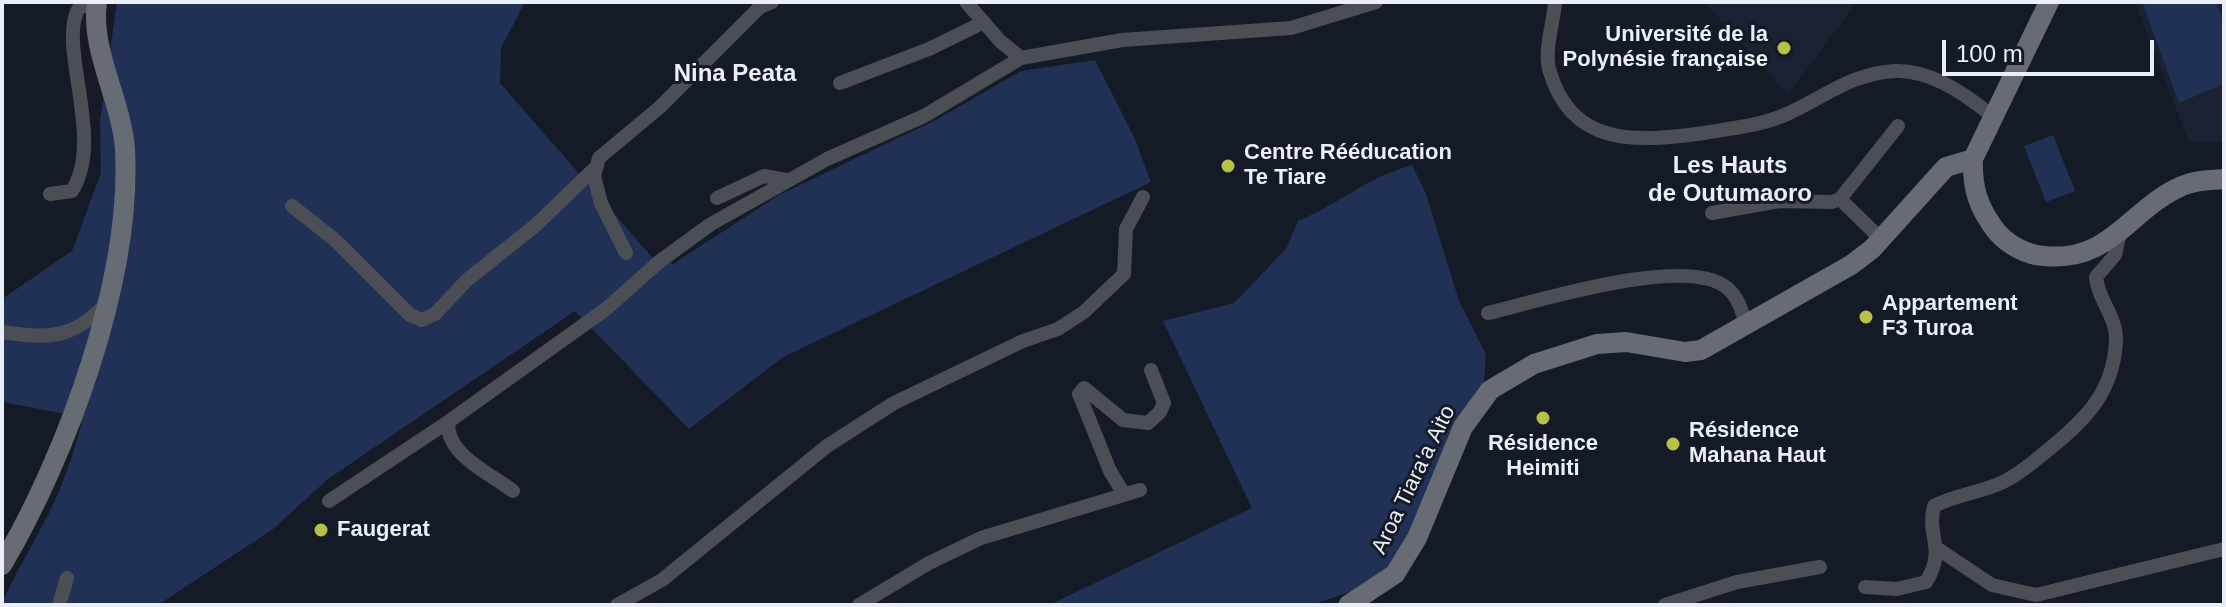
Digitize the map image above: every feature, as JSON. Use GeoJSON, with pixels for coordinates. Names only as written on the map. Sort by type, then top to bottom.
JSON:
{"type":"FeatureCollection","features":[{"type":"Feature","properties":{"kind":"main road"},"geometry":{"type":"LineString","coordinates":[[2049,2],[1973,159],[1972,182],[1982,214],[2004,241],[2035,255],[2065,258],[2098,248],[2163,196],[2183,186],[2224,179]]}},
{"type":"Feature","properties":{"kind":"main road"},"geometry":{"type":"LineString","coordinates":[[2,565],[33,507],[86,379],[107,303],[126,174],[118,105],[96,26],[96,4]]}},
{"type":"Feature","properties":{"kind":"main road","name":"Aroa Tiara'a Aito"},"geometry":{"type":"LineString","coordinates":[[1348,605],[1395,574],[1417,538],[1463,427],[1490,390],[1534,364],[1597,344],[1626,342],[1685,352],[1701,350],[1851,265],[1881,239],[1946,167],[1973,159]]}},
{"type":"Feature","properties":{"kind":"street"},"geometry":{"type":"LineString","coordinates":[[292,206],[335,240],[410,315],[422,320],[435,314],[467,280],[536,225],[594,169],[599,158],[660,107],[725,38],[760,7],[772,2]]}},
{"type":"Feature","properties":{"kind":"street"},"geometry":{"type":"LineString","coordinates":[[966,2],[1021,58]]}},
{"type":"Feature","properties":{"kind":"street"},"geometry":{"type":"LineString","coordinates":[[329,501],[448,422],[606,309],[685,241],[786,180],[865,140],[924,116],[1021,58],[1122,40],[1291,28],[1376,2]]}},
{"type":"Feature","properties":{"kind":"street"},"geometry":{"type":"LineString","coordinates":[[1555,2],[1548,66],[1564,106],[1584,123],[1615,138],[1658,139],[1758,125],[1787,114],[1857,76],[1897,71],[1931,77],[1977,103],[1992,116]]}},
{"type":"Feature","properties":{"kind":"street"},"geometry":{"type":"LineString","coordinates":[[50,194],[72,191],[79,174],[85,137],[73,24],[80,6],[96,4]]}},
{"type":"Feature","properties":{"kind":"street"},"geometry":{"type":"LineString","coordinates":[[840,83],[929,49],[984,22]]}},
{"type":"Feature","properties":{"kind":"street"},"geometry":{"type":"LineString","coordinates":[[1712,213],[1779,201],[1832,202],[1840,199],[1846,186],[1898,126]]}},
{"type":"Feature","properties":{"kind":"street"},"geometry":{"type":"LineString","coordinates":[[594,169],[601,203],[626,253]]}},
{"type":"Feature","properties":{"kind":"street"},"geometry":{"type":"LineString","coordinates":[[717,198],[764,176],[786,180]]}},
{"type":"Feature","properties":{"kind":"street"},"geometry":{"type":"LineString","coordinates":[[617,605],[662,580],[827,446],[881,411],[1028,338],[1053,332],[1084,312],[1124,274],[1126,229],[1143,197]]}},
{"type":"Feature","properties":{"kind":"street"},"geometry":{"type":"LineString","coordinates":[[1840,199],[1881,239]]}},
{"type":"Feature","properties":{"kind":"street"},"geometry":{"type":"LineString","coordinates":[[1865,587],[1897,589],[1926,582],[1934,569],[1938,549],[1934,536],[1934,506],[2006,481],[2084,420],[2099,400],[2109,381],[2116,338],[2115,325],[2103,304],[2096,277],[2115,255],[2120,232]]}},
{"type":"Feature","properties":{"kind":"street"},"geometry":{"type":"LineString","coordinates":[[1488,313],[1614,283],[1662,276],[1692,277],[1725,286],[1739,303],[1746,325]]}},
{"type":"Feature","properties":{"kind":"street"},"geometry":{"type":"LineString","coordinates":[[2,332],[33,337],[63,333],[86,326],[107,303]]}},
{"type":"Feature","properties":{"kind":"street"},"geometry":{"type":"LineString","coordinates":[[1124,494],[1110,471],[1079,394],[1084,388],[1123,420],[1148,423],[1160,412],[1164,403],[1151,370]]}},
{"type":"Feature","properties":{"kind":"street"},"geometry":{"type":"LineString","coordinates":[[448,422],[448,432],[454,446],[513,491]]}},
{"type":"Feature","properties":{"kind":"street"},"geometry":{"type":"LineString","coordinates":[[859,605],[929,563],[981,538],[1140,490]]}},
{"type":"Feature","properties":{"kind":"street"},"geometry":{"type":"LineString","coordinates":[[1938,549],[1992,585],[2036,595],[2221,554]]}},
{"type":"Feature","properties":{"kind":"street"},"geometry":{"type":"LineString","coordinates":[[1665,605],[1737,582],[1820,567]]}},
{"type":"Feature","properties":{"kind":"street"},"geometry":{"type":"LineString","coordinates":[[59,605],[67,578]]}},
{"type":"Feature","properties":{"kind":"shaded area"},"geometry":{"type":"Polygon","coordinates":[[[117,2],[525,2],[501,48],[500,83],[651,256],[673,264],[779,195],[936,120],[1021,71],[1095,60],[1134,137],[1151,182],[783,357],[689,429],[575,311],[328,479],[273,529],[158,605],[2,605],[55,499],[83,417],[2,402],[2,299],[72,251],[101,173],[100,121],[117,2]]]}},
{"type":"Feature","properties":{"kind":"shaded area","name":"Université de la Polynésie française"},"geometry":{"type":"Polygon","coordinates":[[[1704,2],[1857,2],[1788,95],[1704,2]]]}},
{"type":"Feature","properties":{"kind":"shaded area"},"geometry":{"type":"Polygon","coordinates":[[[2135,2],[2224,2],[2224,142],[2189,142],[2135,2]]]}},
{"type":"Feature","properties":{"kind":"shaded area"},"geometry":{"type":"Polygon","coordinates":[[[2142,2],[2216,2],[2224,24],[2224,84],[2179,103],[2142,2]]]}},
{"type":"Feature","properties":{"kind":"shaded area"},"geometry":{"type":"Polygon","coordinates":[[[2053,135],[2075,191],[2046,202],[2024,146],[2053,135]]]}},
{"type":"Feature","properties":{"kind":"shaded area"},"geometry":{"type":"Polygon","coordinates":[[[1412,165],[1426,194],[1459,301],[1486,355],[1484,382],[1399,558],[1364,587],[1311,605],[1049,605],[1252,508],[1163,321],[1234,303],[1286,249],[1298,221],[1381,177],[1412,165]]]}},
{"type":"Feature","properties":{"kind":"place","name":"Université de la Polynésie française"},"geometry":{"type":"Point","coordinates":[1784,48]}},
{"type":"Feature","properties":{"kind":"place","name":"Centre Rééducation Te Tiare"},"geometry":{"type":"Point","coordinates":[1228,166]}},
{"type":"Feature","properties":{"kind":"place","name":"Appartement F3 Turoa"},"geometry":{"type":"Point","coordinates":[1866,317]}},
{"type":"Feature","properties":{"kind":"place","name":"Résidence Heimiti"},"geometry":{"type":"Point","coordinates":[1543,418]}},
{"type":"Feature","properties":{"kind":"place","name":"Résidence Mahana Haut"},"geometry":{"type":"Point","coordinates":[1673,444]}},
{"type":"Feature","properties":{"kind":"place","name":"Faugerat"},"geometry":{"type":"Point","coordinates":[321,530]}},
{"type":"Feature","properties":{"kind":"district","name":"Nina Peata"},"geometry":{"type":"Point","coordinates":[735,74]}},
{"type":"Feature","properties":{"kind":"district","name":"Les Hauts de Outumaoro"},"geometry":{"type":"Point","coordinates":[1730,180]}}]}
